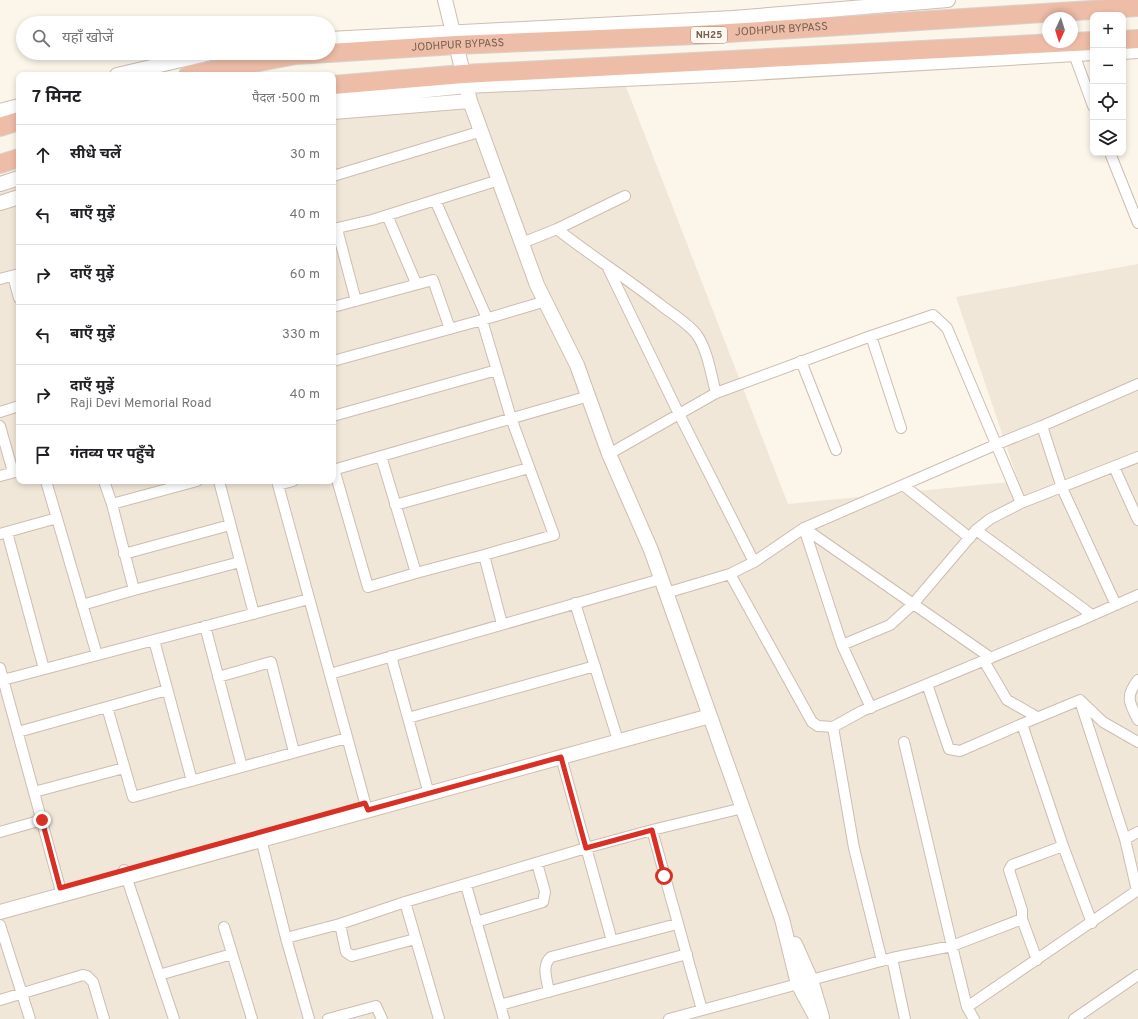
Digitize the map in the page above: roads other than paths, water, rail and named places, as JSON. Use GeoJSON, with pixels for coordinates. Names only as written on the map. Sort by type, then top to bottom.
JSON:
{"type":"FeatureCollection","features":[{"type":"Feature","properties":{"kind":"highway","name":"JODHPUR BYPASS"},"geometry":{"type":"LineString","coordinates":[[336,52],[454,39],[697,35],[1138,7]]}},
{"type":"Feature","properties":{"kind":"highway"},"geometry":{"type":"LineString","coordinates":[[1126,40],[1138,39]]}},
{"type":"Feature","properties":{"kind":"highway"},"geometry":{"type":"LineString","coordinates":[[336,85],[465,80],[1090,41]]}},
{"type":"Feature","properties":{"kind":"highway","name":"JODHPUR BYPASS"},"geometry":{"type":"LineString","coordinates":[[204,72],[269,60]]}},
{"type":"Feature","properties":{"kind":"highway"},"geometry":{"type":"LineString","coordinates":[[0,127],[16,122]]}},
{"type":"Feature","properties":{"kind":"highway"},"geometry":{"type":"LineString","coordinates":[[0,164],[16,159]]}},
{"type":"Feature","properties":{"kind":"street"},"geometry":{"type":"LineString","coordinates":[[445,0],[470,101],[522,243],[546,301],[577,365],[610,454],[651,550],[817,1019]]}},
{"type":"Feature","properties":{"kind":"street"},"geometry":{"type":"LineString","coordinates":[[336,39],[454,39],[948,0]]}},
{"type":"Feature","properties":{"kind":"street"},"geometry":{"type":"LineString","coordinates":[[1126,52],[1138,51]]}},
{"type":"Feature","properties":{"kind":"street"},"geometry":{"type":"LineString","coordinates":[[336,100],[465,80],[734,74],[1090,53]]}},
{"type":"Feature","properties":{"kind":"street"},"geometry":{"type":"LineString","coordinates":[[1074,54],[1090,98]]}},
{"type":"Feature","properties":{"kind":"street"},"geometry":{"type":"LineString","coordinates":[[130,72],[181,60]]}},
{"type":"Feature","properties":{"kind":"street"},"geometry":{"type":"LineString","coordinates":[[336,112],[470,101]]}},
{"type":"Feature","properties":{"kind":"street"},"geometry":{"type":"LineString","coordinates":[[0,111],[16,107]]}},
{"type":"Feature","properties":{"kind":"street"},"geometry":{"type":"LineString","coordinates":[[336,175],[482,132]]}},
{"type":"Feature","properties":{"kind":"street"},"geometry":{"type":"LineString","coordinates":[[1111,156],[1138,223]]}},
{"type":"Feature","properties":{"kind":"street"},"geometry":{"type":"LineString","coordinates":[[0,184],[16,179]]}},
{"type":"Feature","properties":{"kind":"street"},"geometry":{"type":"LineString","coordinates":[[336,229],[387,215],[499,180]]}},
{"type":"Feature","properties":{"kind":"street"},"geometry":{"type":"LineString","coordinates":[[522,243],[557,229],[625,196]]}},
{"type":"Feature","properties":{"kind":"street"},"geometry":{"type":"LineString","coordinates":[[0,203],[16,198]]}},
{"type":"Feature","properties":{"kind":"street"},"geometry":{"type":"LineString","coordinates":[[336,480],[368,587],[554,535],[511,418],[497,370],[485,319],[435,200]]}},
{"type":"Feature","properties":{"kind":"street"},"geometry":{"type":"LineString","coordinates":[[387,215],[416,284]]}},
{"type":"Feature","properties":{"kind":"street"},"geometry":{"type":"LineString","coordinates":[[557,229],[608,268],[626,277],[696,334],[702,343],[716,393]]}},
{"type":"Feature","properties":{"kind":"street"},"geometry":{"type":"LineString","coordinates":[[336,232],[356,301]]}},
{"type":"Feature","properties":{"kind":"street"},"geometry":{"type":"LineString","coordinates":[[608,268],[679,414],[754,562]]}},
{"type":"Feature","properties":{"kind":"street"},"geometry":{"type":"LineString","coordinates":[[0,279],[16,275]]}},
{"type":"Feature","properties":{"kind":"street"},"geometry":{"type":"LineString","coordinates":[[336,306],[433,280],[450,329]]}},
{"type":"Feature","properties":{"kind":"street"},"geometry":{"type":"LineString","coordinates":[[336,360],[546,301]]}},
{"type":"Feature","properties":{"kind":"street"},"geometry":{"type":"LineString","coordinates":[[610,454],[716,393],[871,336],[933,315],[937,317],[947,328],[995,445],[1021,503]]}},
{"type":"Feature","properties":{"kind":"street"},"geometry":{"type":"LineString","coordinates":[[871,336],[901,428]]}},
{"type":"Feature","properties":{"kind":"street"},"geometry":{"type":"LineString","coordinates":[[801,362],[836,450]]}},
{"type":"Feature","properties":{"kind":"street"},"geometry":{"type":"LineString","coordinates":[[336,415],[497,370]]}},
{"type":"Feature","properties":{"kind":"street"},"geometry":{"type":"LineString","coordinates":[[666,593],[730,574],[754,562],[804,528],[1138,384]]}},
{"type":"Feature","properties":{"kind":"street"},"geometry":{"type":"LineString","coordinates":[[336,469],[589,396]]}},
{"type":"Feature","properties":{"kind":"street"},"geometry":{"type":"LineString","coordinates":[[0,412],[16,407]]}},
{"type":"Feature","properties":{"kind":"street"},"geometry":{"type":"LineString","coordinates":[[0,426],[16,472],[0,476]]}},
{"type":"Feature","properties":{"kind":"street"},"geometry":{"type":"LineString","coordinates":[[1042,426],[1062,488],[1116,605]]}},
{"type":"Feature","properties":{"kind":"street"},"geometry":{"type":"LineString","coordinates":[[381,456],[416,573]]}},
{"type":"Feature","properties":{"kind":"street"},"geometry":{"type":"LineString","coordinates":[[842,645],[890,624],[913,604],[973,534],[990,519],[1021,503],[1138,457]]}},
{"type":"Feature","properties":{"kind":"street"},"geometry":{"type":"LineString","coordinates":[[1114,467],[1138,520]]}},
{"type":"Feature","properties":{"kind":"street"},"geometry":{"type":"LineString","coordinates":[[395,505],[529,468]]}},
{"type":"Feature","properties":{"kind":"street"},"geometry":{"type":"LineString","coordinates":[[47,484],[96,655]]}},
{"type":"Feature","properties":{"kind":"street"},"geometry":{"type":"LineString","coordinates":[[105,484],[112,504],[134,590]]}},
{"type":"Feature","properties":{"kind":"street"},"geometry":{"type":"LineString","coordinates":[[112,504],[186,484]]}},
{"type":"Feature","properties":{"kind":"street"},"geometry":{"type":"LineString","coordinates":[[220,484],[254,614]]}},
{"type":"Feature","properties":{"kind":"street"},"geometry":{"type":"LineString","coordinates":[[277,484],[366,807]]}},
{"type":"Feature","properties":{"kind":"street"},"geometry":{"type":"LineString","coordinates":[[903,485],[1092,616]]}},
{"type":"Feature","properties":{"kind":"street"},"geometry":{"type":"LineString","coordinates":[[44,669],[3,533],[57,518]]}},
{"type":"Feature","properties":{"kind":"street"},"geometry":{"type":"LineString","coordinates":[[124,554],[230,526]]}},
{"type":"Feature","properties":{"kind":"street"},"geometry":{"type":"LineString","coordinates":[[804,528],[913,604],[987,660],[1007,700],[1037,717]]}},
{"type":"Feature","properties":{"kind":"street"},"geometry":{"type":"LineString","coordinates":[[804,528],[842,645],[871,708]]}},
{"type":"Feature","properties":{"kind":"street"},"geometry":{"type":"LineString","coordinates":[[484,555],[502,624]]}},
{"type":"Feature","properties":{"kind":"street"},"geometry":{"type":"LineString","coordinates":[[82,605],[240,562]]}},
{"type":"Feature","properties":{"kind":"street"},"geometry":{"type":"LineString","coordinates":[[730,574],[812,722],[818,726],[833,727],[871,708],[1092,616],[1138,594]]}},
{"type":"Feature","properties":{"kind":"street"},"geometry":{"type":"LineString","coordinates":[[330,674],[661,579]]}},
{"type":"Feature","properties":{"kind":"street"},"geometry":{"type":"LineString","coordinates":[[3,680],[309,599]]}},
{"type":"Feature","properties":{"kind":"street"},"geometry":{"type":"LineString","coordinates":[[575,603],[616,734]]}},
{"type":"Feature","properties":{"kind":"street"},"geometry":{"type":"LineString","coordinates":[[205,626],[242,767]]}},
{"type":"Feature","properties":{"kind":"street"},"geometry":{"type":"LineString","coordinates":[[154,640],[192,781]]}},
{"type":"Feature","properties":{"kind":"street"},"geometry":{"type":"LineString","coordinates":[[391,656],[426,787]]}},
{"type":"Feature","properties":{"kind":"street"},"geometry":{"type":"LineString","coordinates":[[218,677],[271,662],[294,752]]}},
{"type":"Feature","properties":{"kind":"street"},"geometry":{"type":"LineString","coordinates":[[408,718],[595,666]]}},
{"type":"Feature","properties":{"kind":"street"},"geometry":{"type":"LineString","coordinates":[[0,668],[61,892]]}},
{"type":"Feature","properties":{"kind":"street"},"geometry":{"type":"LineString","coordinates":[[1138,680],[1129,695],[1130,704],[1138,720]]}},
{"type":"Feature","properties":{"kind":"street"},"geometry":{"type":"LineString","coordinates":[[927,684],[949,749],[952,751],[960,751],[1080,700]]}},
{"type":"Feature","properties":{"kind":"street"},"geometry":{"type":"LineString","coordinates":[[18,732],[167,690]]}},
{"type":"Feature","properties":{"kind":"street"},"geometry":{"type":"LineString","coordinates":[[1080,700],[1103,722],[1138,742]]}},
{"type":"Feature","properties":{"kind":"street"},"geometry":{"type":"LineString","coordinates":[[967,1006],[1092,923],[1137,891],[1125,839],[1080,700]]}},
{"type":"Feature","properties":{"kind":"street"},"geometry":{"type":"LineString","coordinates":[[107,707],[133,797],[347,738]]}},
{"type":"Feature","properties":{"kind":"street"},"geometry":{"type":"LineString","coordinates":[[125,874],[261,839],[426,787],[616,734],[709,712]]}},
{"type":"Feature","properties":{"kind":"street"},"geometry":{"type":"LineString","coordinates":[[0,912],[61,892],[366,807],[561,757],[709,712]]}},
{"type":"Feature","properties":{"kind":"street"},"geometry":{"type":"LineString","coordinates":[[1022,724],[1063,846],[1092,923]]}},
{"type":"Feature","properties":{"kind":"street"},"geometry":{"type":"LineString","coordinates":[[833,727],[854,848],[882,961]]}},
{"type":"Feature","properties":{"kind":"street"},"geometry":{"type":"LineString","coordinates":[[904,742],[967,1006],[974,1019]]}},
{"type":"Feature","properties":{"kind":"street"},"geometry":{"type":"LineString","coordinates":[[561,757],[612,941]]}},
{"type":"Feature","properties":{"kind":"street"},"geometry":{"type":"LineString","coordinates":[[34,792],[124,768]]}},
{"type":"Feature","properties":{"kind":"street"},"geometry":{"type":"LineString","coordinates":[[286,938],[340,924],[405,902],[586,848],[743,808]]}},
{"type":"Feature","properties":{"kind":"street"},"geometry":{"type":"LineString","coordinates":[[0,832],[42,820]]}},
{"type":"Feature","properties":{"kind":"street"},"geometry":{"type":"LineString","coordinates":[[652,830],[702,1010]]}},
{"type":"Feature","properties":{"kind":"street"},"geometry":{"type":"LineString","coordinates":[[1125,839],[1138,832]]}},
{"type":"Feature","properties":{"kind":"street"},"geometry":{"type":"LineString","coordinates":[[261,839],[286,938],[309,1019]]}},
{"type":"Feature","properties":{"kind":"street"},"geometry":{"type":"LineString","coordinates":[[1037,960],[1022,919],[1022,910],[1009,870],[1012,864],[1063,846]]}},
{"type":"Feature","properties":{"kind":"street"},"geometry":{"type":"LineString","coordinates":[[476,922],[543,902],[545,892],[537,863]]}},
{"type":"Feature","properties":{"kind":"street"},"geometry":{"type":"LineString","coordinates":[[125,874],[174,1019]]}},
{"type":"Feature","properties":{"kind":"street"},"geometry":{"type":"LineString","coordinates":[[466,885],[504,1019]]}},
{"type":"Feature","properties":{"kind":"street"},"geometry":{"type":"LineString","coordinates":[[0,905],[61,892]]}},
{"type":"Feature","properties":{"kind":"street"},"geometry":{"type":"LineString","coordinates":[[405,902],[439,1019]]}},
{"type":"Feature","properties":{"kind":"street"},"geometry":{"type":"LineString","coordinates":[[669,1019],[892,958],[952,946],[1022,919]]}},
{"type":"Feature","properties":{"kind":"street"},"geometry":{"type":"LineString","coordinates":[[340,924],[346,952],[352,956],[415,939]]}},
{"type":"Feature","properties":{"kind":"street"},"geometry":{"type":"LineString","coordinates":[[549,992],[545,968],[546,962],[551,957],[677,924]]}},
{"type":"Feature","properties":{"kind":"street"},"geometry":{"type":"LineString","coordinates":[[0,926],[30,1019]]}},
{"type":"Feature","properties":{"kind":"street"},"geometry":{"type":"LineString","coordinates":[[224,927],[252,1019]]}},
{"type":"Feature","properties":{"kind":"street"},"geometry":{"type":"LineString","coordinates":[[159,975],[232,954]]}},
{"type":"Feature","properties":{"kind":"street"},"geometry":{"type":"LineString","coordinates":[[500,1005],[686,954]]}},
{"type":"Feature","properties":{"kind":"street"},"geometry":{"type":"LineString","coordinates":[[892,958],[905,1019]]}},
{"type":"Feature","properties":{"kind":"street"},"geometry":{"type":"LineString","coordinates":[[0,1000],[83,975],[87,976],[93,982],[104,1019]]}},
{"type":"Feature","properties":{"kind":"street"},"geometry":{"type":"LineString","coordinates":[[1074,1019],[1138,975]]}},
{"type":"Feature","properties":{"kind":"street"},"geometry":{"type":"LineString","coordinates":[[805,982],[822,1019]]}},
{"type":"Feature","properties":{"kind":"street"},"geometry":{"type":"LineString","coordinates":[[328,1019],[376,1006],[382,1019]]}}]}
